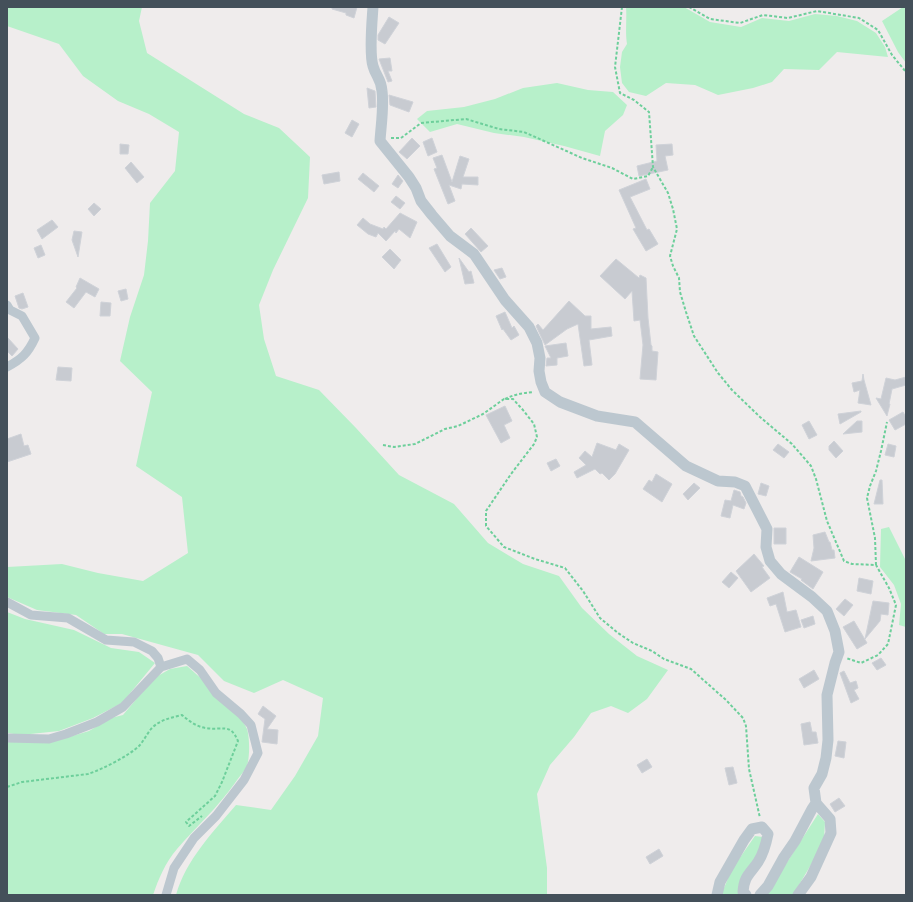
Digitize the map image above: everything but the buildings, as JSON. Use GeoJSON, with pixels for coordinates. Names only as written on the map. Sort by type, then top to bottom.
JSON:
{"type":"FeatureCollection","features":[{"type":"Feature","properties":{"kind":"street"},"geometry":{"type":"LineString","coordinates":[[373,7],[371,34],[372,64],[375,73],[381,81],[383,94],[380,141],[409,176],[421,201],[432,215],[450,236],[474,254],[506,300],[528,327],[537,343],[540,358],[539,371],[545,392],[560,402],[597,416],[635,422],[686,466],[718,481],[735,482],[745,486],[767,529],[766,548],[770,561],[781,574],[812,597],[827,611],[835,630],[839,652],[827,695],[828,740],[826,758],[822,774],[814,788],[816,803],[830,819],[831,833],[821,858],[811,877],[798,895]]}},
{"type":"Feature","properties":{"kind":"street"},"geometry":{"type":"LineString","coordinates":[[7,306],[10,310],[22,316],[35,338],[28,351],[15,363],[7,367]]}},
{"type":"Feature","properties":{"kind":"street"},"geometry":{"type":"LineString","coordinates":[[7,602],[31,615],[68,618],[106,640],[134,642],[152,651],[158,658],[161,667]]}},
{"type":"Feature","properties":{"kind":"street"},"geometry":{"type":"LineString","coordinates":[[7,738],[49,739],[66,734],[97,722],[123,707],[161,667],[187,659],[200,670],[216,693],[241,714],[250,725],[258,752],[244,780],[216,816],[194,838],[174,868],[166,895]]}},
{"type":"Feature","properties":{"kind":"street"},"geometry":{"type":"LineString","coordinates":[[760,895],[768,886],[816,803]]}},
{"type":"Feature","properties":{"kind":"street"},"geometry":{"type":"LineString","coordinates":[[717,895],[720,882],[744,840],[752,829],[762,827],[768,834],[766,846],[759,861],[744,881],[743,892],[746,895]]}},
{"type":"Feature","properties":{"kind":"path"},"geometry":{"type":"LineString","coordinates":[[622,7],[615,68],[620,93],[634,100],[649,112],[653,167],[668,192],[677,229],[670,256],[679,278],[680,292],[694,336],[706,356],[732,390],[760,417],[792,444],[811,466],[816,479],[826,521],[844,560],[852,564],[876,565]]}},
{"type":"Feature","properties":{"kind":"path"},"geometry":{"type":"LineString","coordinates":[[689,7],[710,19],[740,23],[763,15],[788,18],[817,11],[859,18],[878,30],[892,55],[906,72]]}},
{"type":"Feature","properties":{"kind":"path"},"geometry":{"type":"LineString","coordinates":[[381,137],[401,138],[421,123],[466,119],[499,129],[524,132],[582,158],[612,168],[633,179],[648,176],[653,167]]}},
{"type":"Feature","properties":{"kind":"path"},"geometry":{"type":"LineString","coordinates":[[383,445],[394,447],[415,444],[445,429],[458,426],[483,414],[504,399],[513,395],[545,392]]}},
{"type":"Feature","properties":{"kind":"path"},"geometry":{"type":"LineString","coordinates":[[504,399],[513,400],[523,410],[534,424],[537,437],[534,444],[511,474],[486,511],[486,526],[504,547],[535,559],[565,568],[583,591],[600,618],[632,642],[652,651],[664,659],[691,669],[726,700],[743,718],[746,726],[749,769],[762,827]]}},
{"type":"Feature","properties":{"kind":"path"},"geometry":{"type":"LineString","coordinates":[[839,652],[844,658],[861,663],[878,655],[888,644],[896,605],[889,588],[876,565],[875,538],[867,498],[876,471],[887,422]]}},
{"type":"Feature","properties":{"kind":"path"},"geometry":{"type":"LineString","coordinates":[[7,787],[22,782],[96,772],[109,766],[140,745],[152,728],[161,722],[166,719],[182,715],[191,723],[205,728],[226,728],[234,733],[238,741],[215,796],[186,822],[189,826],[206,814]]}},
{"type":"Feature","properties":{"kind":"green space"},"geometry":{"type":"Polygon","coordinates":[[[7,7],[142,7],[139,21],[147,53],[244,114],[279,128],[310,157],[308,198],[273,270],[259,305],[264,339],[276,376],[319,390],[399,475],[454,504],[488,543],[523,564],[559,576],[582,608],[609,634],[637,656],[668,670],[647,699],[628,713],[611,706],[591,713],[574,737],[550,765],[537,794],[547,868],[547,895],[176,895],[186,870],[201,847],[236,805],[271,810],[295,776],[318,736],[323,698],[283,680],[254,693],[224,681],[198,655],[122,634],[104,634],[76,615],[37,610],[7,597],[7,567],[62,564],[98,573],[143,581],[188,553],[182,497],[136,466],[152,392],[120,361],[130,317],[144,275],[150,203],[175,171],[179,132],[149,114],[118,101],[83,76],[59,44],[7,26],[7,7]]]}},
{"type":"Feature","properties":{"kind":"green space"},"geometry":{"type":"Polygon","coordinates":[[[626,7],[684,7],[710,22],[741,27],[762,18],[789,21],[815,14],[837,16],[857,21],[876,33],[885,47],[888,57],[837,52],[819,70],[784,69],[772,82],[753,88],[718,95],[695,85],[666,83],[646,96],[629,92],[622,83],[620,67],[622,52],[627,44],[626,7]]]}},
{"type":"Feature","properties":{"kind":"green space"},"geometry":{"type":"Polygon","coordinates":[[[903,7],[906,7],[906,63],[898,52],[882,21],[903,7]]]}},
{"type":"Feature","properties":{"kind":"green space"},"geometry":{"type":"Polygon","coordinates":[[[557,83],[588,90],[613,92],[627,105],[623,115],[605,131],[600,156],[524,137],[494,133],[457,124],[430,132],[417,119],[427,111],[464,107],[495,99],[523,88],[557,83]]]}},
{"type":"Feature","properties":{"kind":"green space"},"geometry":{"type":"Polygon","coordinates":[[[889,527],[906,561],[906,627],[899,625],[901,604],[894,585],[880,567],[881,529],[889,527]]]}},
{"type":"Feature","properties":{"kind":"green space"},"geometry":{"type":"Polygon","coordinates":[[[7,612],[25,619],[74,630],[111,648],[139,652],[155,663],[122,703],[93,718],[59,731],[21,735],[7,733],[7,612]]]}},
{"type":"Feature","properties":{"kind":"green space"},"geometry":{"type":"Polygon","coordinates":[[[187,666],[220,696],[243,722],[247,729],[249,738],[248,760],[246,768],[228,792],[173,854],[163,871],[153,895],[7,895],[7,742],[52,742],[89,731],[111,718],[123,715],[156,677],[170,669],[187,666]]]}},
{"type":"Feature","properties":{"kind":"green space"},"geometry":{"type":"Polygon","coordinates":[[[818,814],[825,822],[824,840],[793,895],[766,895],[818,814]]]}},
{"type":"Feature","properties":{"kind":"green space"},"geometry":{"type":"Polygon","coordinates":[[[755,836],[763,837],[760,852],[740,895],[721,895],[732,869],[755,836]]]}}]}
